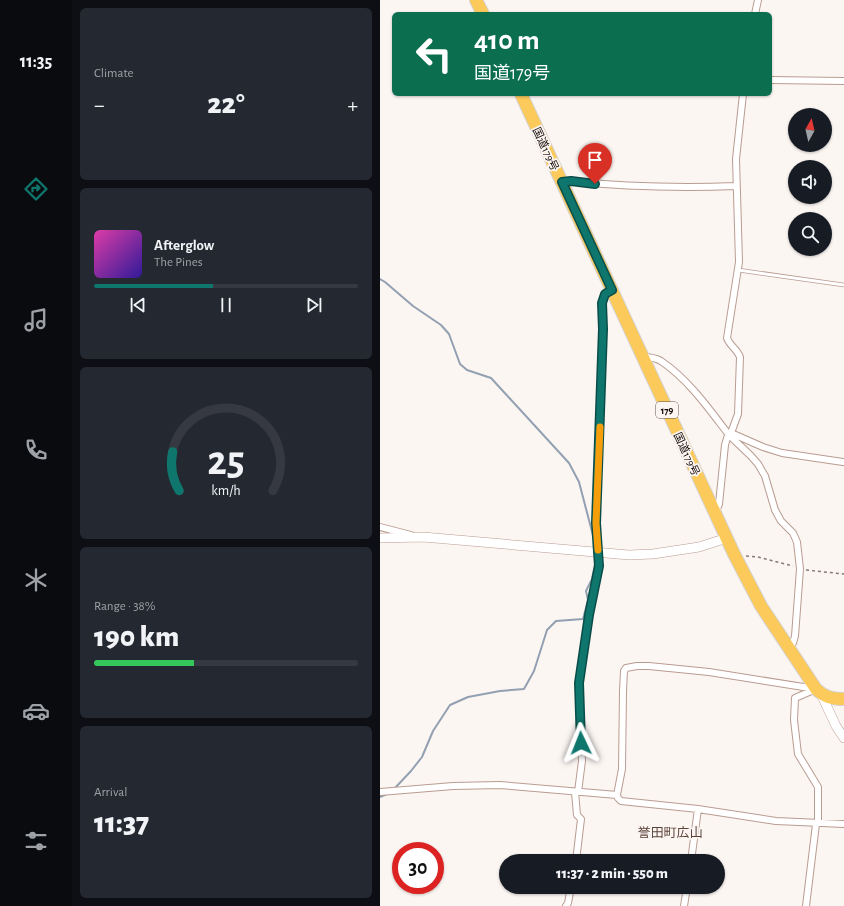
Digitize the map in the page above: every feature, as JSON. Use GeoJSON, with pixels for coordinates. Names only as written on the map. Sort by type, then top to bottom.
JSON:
{"type":"FeatureCollection","features":[{"type":"Feature","properties":{"kind":"highway"},"geometry":{"type":"LineString","coordinates":[[476,0],[481,12]]}},
{"type":"Feature","properties":{"kind":"highway","name":"国道179号"},"geometry":{"type":"LineString","coordinates":[[522,96],[734,554],[761,606],[819,692]]}},
{"type":"Feature","properties":{"kind":"highway"},"geometry":{"type":"LineString","coordinates":[[819,692],[831,698],[844,699]]}},
{"type":"Feature","properties":{"kind":"street"},"geometry":{"type":"LineString","coordinates":[[755,12],[758,0]]}},
{"type":"Feature","properties":{"kind":"street"},"geometry":{"type":"LineString","coordinates":[[772,80],[844,81]]}},
{"type":"Feature","properties":{"kind":"street"},"geometry":{"type":"LineString","coordinates":[[714,511],[717,509],[719,504],[726,438],[730,434],[738,414],[740,357],[738,351],[730,345],[727,338],[739,262],[739,217],[736,186],[736,159],[743,96]]}},
{"type":"Feature","properties":{"kind":"street"},"geometry":{"type":"LineString","coordinates":[[562,182],[571,181],[595,184],[671,188],[736,186]]}},
{"type":"Feature","properties":{"kind":"street"},"geometry":{"type":"LineString","coordinates":[[577,854],[581,819],[577,815],[577,792],[582,761],[579,683],[589,615],[599,566],[596,553],[596,523],[603,329],[602,303],[605,294],[612,290]]}},
{"type":"Feature","properties":{"kind":"street"},"geometry":{"type":"LineString","coordinates":[[643,357],[651,357],[660,361],[681,378],[751,456],[765,476],[775,510],[781,521],[793,533],[797,542],[800,569],[795,636],[793,643],[788,648]]}},
{"type":"Feature","properties":{"kind":"street"},"geometry":{"type":"LineString","coordinates":[[730,434],[782,453],[843,462]]}},
{"type":"Feature","properties":{"kind":"street"},"geometry":{"type":"LineString","coordinates":[[380,527],[423,537]]}},
{"type":"Feature","properties":{"kind":"street"},"geometry":{"type":"LineString","coordinates":[[380,538],[423,537],[596,553],[629,554],[675,552],[699,547],[727,538]]}},
{"type":"Feature","properties":{"kind":"street"},"geometry":{"type":"LineString","coordinates":[[819,692],[709,672],[637,666],[626,668],[624,671],[622,691],[622,769],[617,794],[618,798],[621,800],[698,809],[776,822],[844,824]]}},
{"type":"Feature","properties":{"kind":"street"},"geometry":{"type":"LineString","coordinates":[[819,692],[836,726],[844,738]]}},
{"type":"Feature","properties":{"kind":"street"},"geometry":{"type":"LineString","coordinates":[[806,906],[817,824],[818,786],[798,754],[794,720],[795,698],[819,692]]}},
{"type":"Feature","properties":{"kind":"street"},"geometry":{"type":"LineString","coordinates":[[380,792],[425,788],[500,785],[617,794]]}},
{"type":"Feature","properties":{"kind":"street"},"geometry":{"type":"LineString","coordinates":[[692,854],[698,809]]}},
{"type":"Feature","properties":{"kind":"street"},"geometry":{"type":"LineString","coordinates":[[566,906],[570,894]]}},
{"type":"Feature","properties":{"kind":"street"},"geometry":{"type":"LineString","coordinates":[[684,906],[686,894]]}},
{"type":"Feature","properties":{"kind":"lane"},"geometry":{"type":"LineString","coordinates":[[738,270],[844,285]]}},
{"type":"Feature","properties":{"kind":"path"},"geometry":{"type":"LineString","coordinates":[[734,554],[758,557],[792,565],[800,569],[844,574]]}},
{"type":"Feature","properties":{"kind":"waterway"},"geometry":{"type":"LineString","coordinates":[[380,279],[413,306],[441,325],[449,334],[460,364],[467,370],[491,378],[569,463],[579,482],[595,543]]}},
{"type":"Feature","properties":{"kind":"waterway"},"geometry":{"type":"LineString","coordinates":[[394,789],[422,757],[433,731],[450,705],[468,697],[500,691],[524,689],[534,671],[547,630],[556,621],[583,619],[588,600],[586,591],[592,579],[595,556]]}},
{"type":"Feature","properties":{"kind":"waterway"},"geometry":{"type":"LineString","coordinates":[[380,797],[387,794]]}},
{"type":"Feature","properties":{"kind":"slow traffic"},"geometry":{"type":"LineString","coordinates":[[598,550],[596,523],[600,427]]}},
{"type":"Feature","properties":{"kind":"district","name":"誉田町広山"},"geometry":{"type":"Point","coordinates":[670,832]}},
{"type":"Feature","properties":{"kind":"route"},"geometry":{"type":"LineString","coordinates":[[581,743],[579,683],[589,615],[599,566],[596,523],[603,329],[602,303],[605,294],[612,290],[562,182],[571,181],[595,184]]}}]}
